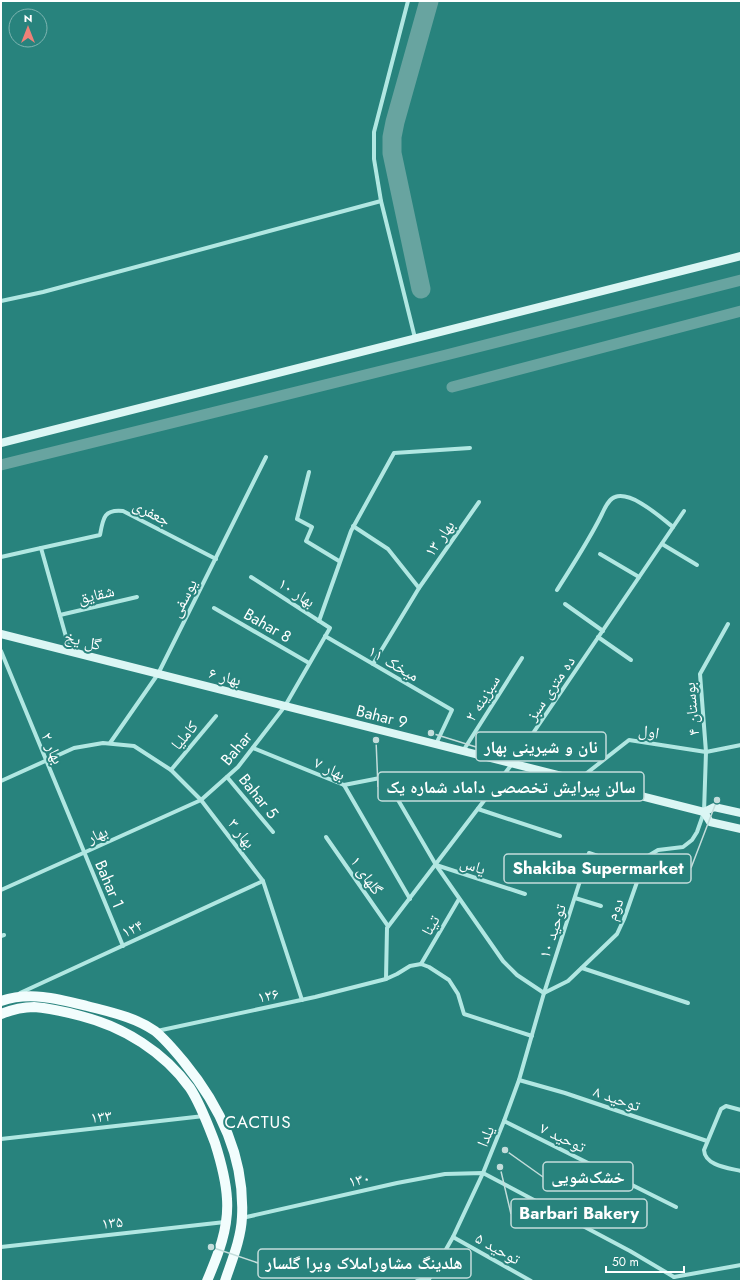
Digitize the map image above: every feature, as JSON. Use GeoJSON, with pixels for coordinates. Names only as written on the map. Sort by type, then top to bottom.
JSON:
{"type":"FeatureCollection","features":[{"type":"Feature","properties":{"kind":"main road"},"geometry":{"type":"LineString","coordinates":[[1,443],[741,256]]}},
{"type":"Feature","properties":{"kind":"main road","name":"گل یخ"},"geometry":{"type":"LineString","coordinates":[[1,634],[158,674]]}},
{"type":"Feature","properties":{"kind":"main road","name":"بهار ۶"},"geometry":{"type":"LineString","coordinates":[[158,674],[285,706]]}},
{"type":"Feature","properties":{"kind":"main road","name":"Bahar 9"},"geometry":{"type":"LineString","coordinates":[[285,706],[704,812]]}},
{"type":"Feature","properties":{"kind":"main road"},"geometry":{"type":"LineString","coordinates":[[741,813],[714,807],[704,812],[710,822],[741,829]]}},
{"type":"Feature","properties":{"kind":"main road"},"geometry":{"type":"LineString","coordinates":[[6,999],[34,995],[69,1001],[135,1020],[155,1032],[174,1050],[200,1082],[220,1115],[238,1165],[242,1218],[235,1250],[225,1281]]}},
{"type":"Feature","properties":{"kind":"main road"},"geometry":{"type":"LineString","coordinates":[[1,1014],[33,1007],[68,1012],[98,1020],[119,1029],[144,1044],[164,1059],[190,1089],[205,1116],[223,1168],[227,1200],[226,1222],[220,1248],[207,1281]]}},
{"type":"Feature","properties":{"kind":"street"},"geometry":{"type":"LineString","coordinates":[[408,1],[374,132],[374,159],[381,201],[415,338]]}},
{"type":"Feature","properties":{"kind":"street"},"geometry":{"type":"LineString","coordinates":[[1,301],[43,292],[381,201]]}},
{"type":"Feature","properties":{"kind":"street"},"geometry":{"type":"LineString","coordinates":[[319,621],[353,526],[394,453],[470,448]]}},
{"type":"Feature","properties":{"kind":"street","name":"یوسفی"},"geometry":{"type":"LineString","coordinates":[[110,744],[158,674],[266,457]]}},
{"type":"Feature","properties":{"kind":"street"},"geometry":{"type":"LineString","coordinates":[[309,472],[297,519],[312,527],[306,541],[339,562]]}},
{"type":"Feature","properties":{"kind":"street"},"geometry":{"type":"LineString","coordinates":[[557,590],[597,524],[609,501],[614,497],[623,496],[640,502],[673,527]]}},
{"type":"Feature","properties":{"kind":"street","name":"بهار ۱۳"},"geometry":{"type":"LineString","coordinates":[[373,664],[419,588],[479,502]]}},
{"type":"Feature","properties":{"kind":"street","name":"جعفری"},"geometry":{"type":"LineString","coordinates":[[41,548],[100,535],[103,518],[107,514],[118,510],[124,511],[216,559]]}},
{"type":"Feature","properties":{"kind":"street","name":"ده متری سبز"},"geometry":{"type":"LineString","coordinates":[[388,926],[512,764],[684,511]]}},
{"type":"Feature","properties":{"kind":"street"},"geometry":{"type":"LineString","coordinates":[[353,526],[388,549],[419,588]]}},
{"type":"Feature","properties":{"kind":"street"},"geometry":{"type":"LineString","coordinates":[[662,544],[697,566]]}},
{"type":"Feature","properties":{"kind":"street"},"geometry":{"type":"LineString","coordinates":[[1,557],[41,548],[70,652]]}},
{"type":"Feature","properties":{"kind":"street"},"geometry":{"type":"LineString","coordinates":[[600,554],[639,577]]}},
{"type":"Feature","properties":{"kind":"street","name":"بهار ۱۰"},"geometry":{"type":"LineString","coordinates":[[251,577],[330,628]]}},
{"type":"Feature","properties":{"kind":"street","name":"شقایق"},"geometry":{"type":"LineString","coordinates":[[60,615],[137,597]]}},
{"type":"Feature","properties":{"kind":"street"},"geometry":{"type":"LineString","coordinates":[[565,604],[603,631]]}},
{"type":"Feature","properties":{"kind":"street","name":"Bahar 8"},"geometry":{"type":"LineString","coordinates":[[214,608],[309,663]]}},
{"type":"Feature","properties":{"kind":"street","name":"بوستان ۴"},"geometry":{"type":"LineString","coordinates":[[704,812],[706,752],[700,674],[728,624]]}},
{"type":"Feature","properties":{"kind":"street","name":"Bahar"},"geometry":{"type":"LineString","coordinates":[[202,800],[238,767],[285,706],[330,628]]}},
{"type":"Feature","properties":{"kind":"street","name":"میخک ۱۱"},"geometry":{"type":"LineString","coordinates":[[325,636],[452,710],[436,744]]}},
{"type":"Feature","properties":{"kind":"street"},"geometry":{"type":"LineString","coordinates":[[598,637],[631,660]]}},
{"type":"Feature","properties":{"kind":"street","name":"بهار ۲"},"geometry":{"type":"LineString","coordinates":[[1,651],[84,853]]}},
{"type":"Feature","properties":{"kind":"street","name":"سبزینه ۲"},"geometry":{"type":"LineString","coordinates":[[462,751],[522,658]]}},
{"type":"Feature","properties":{"kind":"street","name":"کاملیا"},"geometry":{"type":"LineString","coordinates":[[170,770],[216,716]]}},
{"type":"Feature","properties":{"kind":"street","name":"اول"},"geometry":{"type":"LineString","coordinates":[[578,780],[629,740],[706,752]]}},
{"type":"Feature","properties":{"kind":"street","name":"بهار ۳"},"geometry":{"type":"LineString","coordinates":[[1,781],[74,748],[103,743],[134,746],[170,770],[202,800],[263,880],[302,1000]]}},
{"type":"Feature","properties":{"kind":"street"},"geometry":{"type":"LineString","coordinates":[[706,752],[741,745]]}},
{"type":"Feature","properties":{"kind":"street","name":"بهار ۷"},"geometry":{"type":"LineString","coordinates":[[252,748],[344,785],[410,899]]}},
{"type":"Feature","properties":{"kind":"street","name":"Bahar 5"},"geometry":{"type":"LineString","coordinates":[[227,777],[273,832]]}},
{"type":"Feature","properties":{"kind":"street"},"geometry":{"type":"LineString","coordinates":[[344,785],[380,778],[387,781],[436,865],[502,961],[518,975],[544,993]]}},
{"type":"Feature","properties":{"kind":"street","name":"بهار"},"geometry":{"type":"LineString","coordinates":[[1,890],[202,800]]}},
{"type":"Feature","properties":{"kind":"street"},"geometry":{"type":"LineString","coordinates":[[478,809],[560,836]]}},
{"type":"Feature","properties":{"kind":"street","name":"دوم"},"geometry":{"type":"LineString","coordinates":[[544,993],[568,981],[617,934],[624,919],[643,864],[648,856],[658,850],[683,847],[692,840],[697,832],[704,812]]}},
{"type":"Feature","properties":{"kind":"street","name":"گلهای ۱"},"geometry":{"type":"LineString","coordinates":[[326,837],[388,926]]}},
{"type":"Feature","properties":{"kind":"street","name":"Bahar 1"},"geometry":{"type":"LineString","coordinates":[[84,853],[122,946]]}},
{"type":"Feature","properties":{"kind":"street","name":"توحید ۱۰"},"geometry":{"type":"LineString","coordinates":[[544,993],[589,853],[621,864]]}},
{"type":"Feature","properties":{"kind":"street","name":"یاس"},"geometry":{"type":"LineString","coordinates":[[436,865],[525,894]]}},
{"type":"Feature","properties":{"kind":"street","name":"۱۲۴"},"geometry":{"type":"LineString","coordinates":[[6,999],[263,880]]}},
{"type":"Feature","properties":{"kind":"street"},"geometry":{"type":"LineString","coordinates":[[575,898],[601,906]]}},
{"type":"Feature","properties":{"kind":"street","name":"تینا"},"geometry":{"type":"LineString","coordinates":[[421,964],[459,899]]}},
{"type":"Feature","properties":{"kind":"street"},"geometry":{"type":"LineString","coordinates":[[386,979],[386,928],[388,926]]}},
{"type":"Feature","properties":{"kind":"street"},"geometry":{"type":"LineString","coordinates":[[421,964],[429,967],[449,980],[458,994],[464,1014],[532,1036]]}},
{"type":"Feature","properties":{"kind":"street","name":"۱۲۶"},"geometry":{"type":"LineString","coordinates":[[155,1032],[302,1000],[386,979],[398,974],[410,966],[421,964]]}},
{"type":"Feature","properties":{"kind":"street"},"geometry":{"type":"LineString","coordinates":[[582,968],[688,1003]]}},
{"type":"Feature","properties":{"kind":"street","name":"یلدا"},"geometry":{"type":"LineString","coordinates":[[429,1280],[453,1237],[483,1173],[504,1121],[519,1080],[544,993]]}},
{"type":"Feature","properties":{"kind":"street","name":"توحید ۸"},"geometry":{"type":"LineString","coordinates":[[519,1080],[565,1093],[707,1141]]}},
{"type":"Feature","properties":{"kind":"street"},"geometry":{"type":"LineString","coordinates":[[741,1110],[726,1106],[721,1109],[707,1141],[704,1153],[708,1159],[716,1164],[741,1172]]}},
{"type":"Feature","properties":{"kind":"street","name":"۱۳۳"},"geometry":{"type":"LineString","coordinates":[[1,1139],[205,1116]]}},
{"type":"Feature","properties":{"kind":"street","name":"توحید ۷"},"geometry":{"type":"LineString","coordinates":[[504,1121],[676,1207]]}},
{"type":"Feature","properties":{"kind":"street"},"geometry":{"type":"LineString","coordinates":[[483,1173],[630,1251],[673,1279],[741,1265]]}},
{"type":"Feature","properties":{"kind":"street","name":"۱۳۰"},"geometry":{"type":"LineString","coordinates":[[242,1218],[397,1183],[446,1174],[483,1173]]}},
{"type":"Feature","properties":{"kind":"street","name":"۱۳۵"},"geometry":{"type":"LineString","coordinates":[[1,1247],[226,1222]]}},
{"type":"Feature","properties":{"kind":"street","name":"توحید ۵"},"geometry":{"type":"LineString","coordinates":[[453,1237],[531,1281]]}},
{"type":"Feature","properties":{"kind":"street"},"geometry":{"type":"LineString","coordinates":[[417,1281],[429,1280]]}},
{"type":"Feature","properties":{"kind":"waterway"},"geometry":{"type":"LineString","coordinates":[[421,289],[392,153],[392,137],[429,1]]}},
{"type":"Feature","properties":{"kind":"waterway"},"geometry":{"type":"LineString","coordinates":[[1,465],[446,355],[741,280]]}},
{"type":"Feature","properties":{"kind":"waterway"},"geometry":{"type":"LineString","coordinates":[[452,387],[741,311]]}},
{"type":"Feature","properties":{"kind":"place","name":"نان و شیرینی بهار"},"geometry":{"type":"Point","coordinates":[431,733]}},
{"type":"Feature","properties":{"kind":"place","name":"سالن پیرایش تخصصی داماد شماره یک"},"geometry":{"type":"Point","coordinates":[376,740]}},
{"type":"Feature","properties":{"kind":"place","name":"Shakiba Supermarket"},"geometry":{"type":"Point","coordinates":[717,800]}},
{"type":"Feature","properties":{"kind":"place","name":"خشک‌شویی"},"geometry":{"type":"Point","coordinates":[505,1150]}},
{"type":"Feature","properties":{"kind":"place","name":"Barbari Bakery"},"geometry":{"type":"Point","coordinates":[500,1167]}},
{"type":"Feature","properties":{"kind":"place","name":"هلدینگ مشاوراملاک ویرا گلسار"},"geometry":{"type":"Point","coordinates":[211,1247]}},
{"type":"Feature","properties":{"kind":"district","name":"CACTUS"},"geometry":{"type":"Point","coordinates":[258,1122]}}]}
